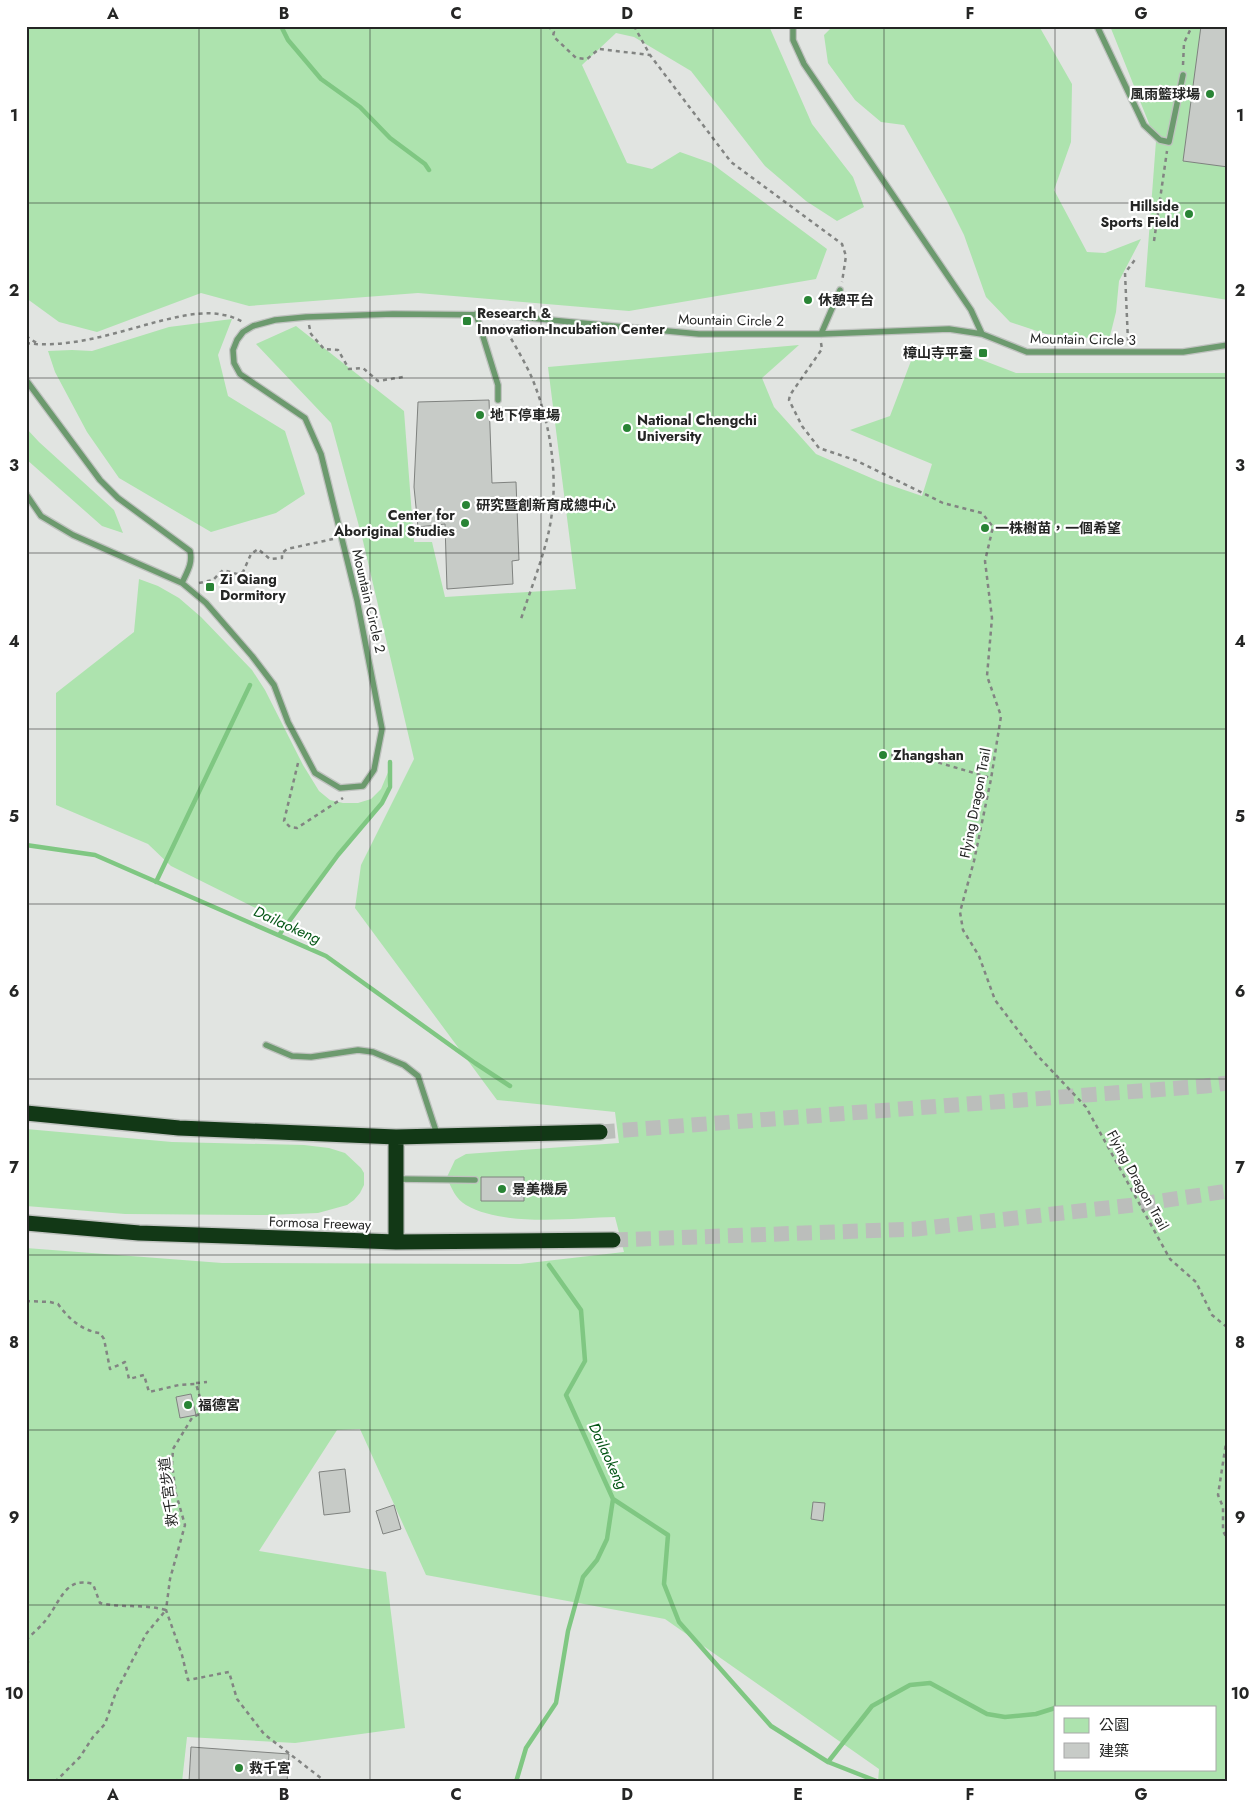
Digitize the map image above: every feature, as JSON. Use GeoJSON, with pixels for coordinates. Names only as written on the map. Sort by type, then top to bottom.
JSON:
{"type":"FeatureCollection","features":[{"type":"Feature","properties":{"kind":"highway"},"geometry":{"type":"LineString","coordinates":[[26,1113],[179,1128],[396,1137],[600,1132]]}},
{"type":"Feature","properties":{"kind":"highway"},"geometry":{"type":"LineString","coordinates":[[396,1137],[396,1242]]}},
{"type":"Feature","properties":{"kind":"highway","name":"Formosa Freeway"},"geometry":{"type":"LineString","coordinates":[[26,1223],[139,1232],[396,1242],[613,1240]]}},
{"type":"Feature","properties":{"kind":"lane"},"geometry":{"type":"LineString","coordinates":[[793,26],[793,40],[804,64],[971,310],[982,334]]}},
{"type":"Feature","properties":{"kind":"lane"},"geometry":{"type":"LineString","coordinates":[[1098,26],[1144,125],[1160,140],[1168,142],[1183,75]]}},
{"type":"Feature","properties":{"kind":"lane"},"geometry":{"type":"LineString","coordinates":[[821,334],[840,290]]}},
{"type":"Feature","properties":{"kind":"lane"},"geometry":{"type":"LineString","coordinates":[[476,314],[498,385],[498,400]]}},
{"type":"Feature","properties":{"kind":"lane","name":"Mountain Circle 2"},"geometry":{"type":"LineString","coordinates":[[362,786],[374,770],[382,729],[357,600],[322,454],[305,418],[240,374],[234,363],[233,350],[243,332],[253,326],[275,320],[306,317],[476,314],[699,334],[821,334]]}},
{"type":"Feature","properties":{"kind":"lane","name":"Mountain Circle 3"},"geometry":{"type":"LineString","coordinates":[[821,334],[941,329],[982,334],[1027,352],[1183,352],[1228,345]]}},
{"type":"Feature","properties":{"kind":"lane"},"geometry":{"type":"LineString","coordinates":[[26,380],[100,480],[118,498],[190,551],[192,558],[182,583]]}},
{"type":"Feature","properties":{"kind":"lane"},"geometry":{"type":"LineString","coordinates":[[26,494],[41,516],[73,535],[182,583],[206,603],[252,656],[274,685],[288,722],[303,748],[314,773],[340,788],[362,786]]}},
{"type":"Feature","properties":{"kind":"lane"},"geometry":{"type":"LineString","coordinates":[[266,1045],[292,1056],[311,1058],[358,1050],[373,1052],[404,1065],[418,1076],[438,1136]]}},
{"type":"Feature","properties":{"kind":"lane"},"geometry":{"type":"LineString","coordinates":[[396,1179],[475,1180]]}},
{"type":"Feature","properties":{"kind":"path"},"geometry":{"type":"LineString","coordinates":[[548,26],[554,32],[553,36],[576,58],[587,60],[599,49],[650,55]]}},
{"type":"Feature","properties":{"kind":"path"},"geometry":{"type":"LineString","coordinates":[[634,26],[650,55],[730,162],[842,244],[846,256],[840,290]]}},
{"type":"Feature","properties":{"kind":"path"},"geometry":{"type":"LineString","coordinates":[[1183,75],[1184,43],[1192,26]]}},
{"type":"Feature","properties":{"kind":"path"},"geometry":{"type":"LineString","coordinates":[[1154,241],[1168,142]]}},
{"type":"Feature","properties":{"kind":"path"},"geometry":{"type":"LineString","coordinates":[[1127,332],[1125,273],[1137,257]]}},
{"type":"Feature","properties":{"kind":"path"},"geometry":{"type":"LineString","coordinates":[[26,342],[39,344],[74,341],[182,316],[226,315],[253,326]]}},
{"type":"Feature","properties":{"kind":"path"},"geometry":{"type":"LineString","coordinates":[[498,315],[532,378],[544,414],[552,453],[553,495],[548,535],[520,619]]}},
{"type":"Feature","properties":{"kind":"path"},"geometry":{"type":"LineString","coordinates":[[306,317],[311,334],[324,349],[338,350],[349,368],[363,368],[378,380],[403,377]]}},
{"type":"Feature","properties":{"kind":"path","name":"Flying Dragon Trail"},"geometry":{"type":"LineString","coordinates":[[821,334],[822,349],[790,395],[790,400],[802,426],[819,448],[855,460],[943,503],[982,513],[993,527],[985,561],[992,618],[986,676],[1001,716],[991,779],[974,861],[960,912],[963,930],[979,956],[995,1000],[1036,1054],[1086,1107],[1170,1259],[1196,1282],[1212,1315],[1228,1328]]}},
{"type":"Feature","properties":{"kind":"path"},"geometry":{"type":"LineString","coordinates":[[26,336],[39,344]]}},
{"type":"Feature","properties":{"kind":"path"},"geometry":{"type":"LineString","coordinates":[[182,583],[204,583],[213,580],[224,570],[237,574],[243,572],[251,554],[258,549],[270,560],[282,558],[282,553],[287,549],[341,537]]}},
{"type":"Feature","properties":{"kind":"path"},"geometry":{"type":"LineString","coordinates":[[303,748],[285,814],[284,821],[290,827],[297,828],[362,786]]}},
{"type":"Feature","properties":{"kind":"path"},"geometry":{"type":"LineString","coordinates":[[883,754],[930,760],[991,779]]}},
{"type":"Feature","properties":{"kind":"path"},"geometry":{"type":"LineString","coordinates":[[26,1301],[58,1304],[67,1316],[74,1321],[90,1332],[100,1333],[104,1340],[110,1369],[125,1362],[129,1379],[144,1375],[149,1392],[179,1385],[207,1382]]}},
{"type":"Feature","properties":{"kind":"path","name":"救千宮步道"},"geometry":{"type":"LineString","coordinates":[[196,1384],[204,1411],[192,1418],[173,1449],[172,1464],[176,1494],[185,1525],[170,1579],[166,1610],[182,1655],[188,1680],[229,1672],[237,1699],[264,1734],[325,1781]]}},
{"type":"Feature","properties":{"kind":"path"},"geometry":{"type":"LineString","coordinates":[[1228,1430],[1218,1495],[1223,1507],[1223,1531],[1228,1540]]}},
{"type":"Feature","properties":{"kind":"path"},"geometry":{"type":"LineString","coordinates":[[26,1640],[47,1618],[66,1589],[73,1584],[84,1582],[93,1584],[100,1603],[114,1606],[151,1606],[166,1610],[146,1634],[116,1692],[105,1724],[93,1737],[80,1757],[55,1782]]}},
{"type":"Feature","properties":{"kind":"path"},"geometry":{"type":"LineString","coordinates":[[26,1660],[28,1662],[26,1664]]}},
{"type":"Feature","properties":{"kind":"path"},"geometry":{"type":"LineString","coordinates":[[317,1782],[325,1781]]}},
{"type":"Feature","properties":{"kind":"green space"},"geometry":{"type":"Polygon","coordinates":[[[26,26],[769,26],[812,124],[853,177],[864,207],[837,221],[806,201],[765,166],[691,71],[634,37],[616,33],[582,65],[627,163],[652,169],[680,152],[711,163],[827,249],[816,279],[629,311],[418,293],[249,306],[201,293],[97,332],[59,322],[26,298],[26,26]]]}},
{"type":"Feature","properties":{"kind":"green space"},"geometry":{"type":"Polygon","coordinates":[[[833,26],[1039,26],[1072,84],[1071,142],[1054,190],[1087,252],[1105,253],[1141,239],[1119,281],[1116,312],[1109,340],[1046,334],[1010,322],[986,297],[964,235],[904,125],[881,122],[855,100],[828,63],[824,35],[833,26]]]}},
{"type":"Feature","properties":{"kind":"green space","name":"Hillside Sports Field"},"geometry":{"type":"Polygon","coordinates":[[[1110,26],[1228,26],[1228,300],[1145,287],[1156,141],[1110,26]]]}},
{"type":"Feature","properties":{"kind":"green space"},"geometry":{"type":"Polygon","coordinates":[[[232,319],[218,355],[228,396],[285,431],[305,494],[276,513],[211,532],[119,478],[87,432],[55,372],[48,351],[92,351],[169,327],[232,319]]]}},
{"type":"Feature","properties":{"kind":"green space"},"geometry":{"type":"Polygon","coordinates":[[[296,326],[404,411],[414,542],[432,542],[445,597],[576,589],[548,367],[799,345],[762,378],[774,407],[816,454],[878,481],[922,496],[932,464],[850,430],[890,416],[914,353],[959,351],[1016,373],[1228,373],[1228,1782],[878,1782],[879,1769],[665,1619],[426,1575],[360,1429],[337,1430],[259,1551],[386,1572],[405,1728],[295,1743],[187,1737],[182,1782],[26,1782],[26,1248],[222,1263],[520,1264],[624,1252],[615,1217],[539,1220],[519,1219],[482,1212],[462,1203],[452,1189],[447,1177],[455,1160],[466,1154],[619,1143],[615,1112],[497,1100],[355,908],[361,865],[414,759],[363,541],[331,423],[256,344],[296,326]]]}},
{"type":"Feature","properties":{"kind":"green space"},"geometry":{"type":"Polygon","coordinates":[[[26,428],[114,510],[123,533],[102,526],[26,459],[26,428]]]}},
{"type":"Feature","properties":{"kind":"green space"},"geometry":{"type":"Polygon","coordinates":[[[139,579],[158,586],[179,598],[201,617],[252,670],[265,690],[303,765],[319,791],[330,800],[343,803],[358,803],[371,799],[381,789],[389,770],[387,792],[381,802],[340,850],[288,924],[171,866],[148,844],[56,805],[56,693],[134,632],[139,579]]]}},
{"type":"Feature","properties":{"kind":"green space"},"geometry":{"type":"Polygon","coordinates":[[[26,1129],[172,1142],[304,1145],[329,1148],[345,1153],[361,1168],[364,1173],[364,1185],[360,1193],[347,1205],[318,1213],[268,1215],[125,1214],[26,1206],[26,1129]]]}},
{"type":"Feature","properties":{"kind":"building","name":"風雨籃球場"},"geometry":{"type":"Polygon","coordinates":[[[1201,26],[1228,27],[1228,167],[1183,161],[1201,26]]]}},
{"type":"Feature","properties":{"kind":"building","name":"研究暨創新育成總中心"},"geometry":{"type":"Polygon","coordinates":[[[489,400],[492,483],[516,482],[519,560],[512,561],[513,584],[447,589],[445,524],[418,527],[414,487],[418,402],[489,400]]]}},
{"type":"Feature","properties":{"kind":"building","name":"景美機房"},"geometry":{"type":"Polygon","coordinates":[[[481,1177],[524,1177],[524,1201],[481,1201],[481,1177]]]}},
{"type":"Feature","properties":{"kind":"building"},"geometry":{"type":"Polygon","coordinates":[[[191,1394],[196,1415],[180,1418],[176,1397],[191,1394]]]}},
{"type":"Feature","properties":{"kind":"building"},"geometry":{"type":"Polygon","coordinates":[[[345,1469],[350,1512],[324,1515],[319,1472],[345,1469]]]}},
{"type":"Feature","properties":{"kind":"building"},"geometry":{"type":"Polygon","coordinates":[[[813,1502],[825,1503],[823,1521],[811,1519],[813,1502]]]}},
{"type":"Feature","properties":{"kind":"building"},"geometry":{"type":"Polygon","coordinates":[[[394,1505],[401,1529],[383,1534],[376,1511],[394,1505]]]}},
{"type":"Feature","properties":{"kind":"building","name":"救千宮"},"geometry":{"type":"Polygon","coordinates":[[[191,1747],[289,1754],[287,1782],[189,1782],[191,1747]]]}},
{"type":"Feature","properties":{"kind":"waterway"},"geometry":{"type":"LineString","coordinates":[[281,26],[288,40],[321,79],[360,107],[390,138],[425,164],[429,170]]}},
{"type":"Feature","properties":{"kind":"waterway"},"geometry":{"type":"LineString","coordinates":[[156,882],[250,685]]}},
{"type":"Feature","properties":{"kind":"waterway"},"geometry":{"type":"LineString","coordinates":[[279,935],[338,855],[382,803],[390,787],[390,762]]}},
{"type":"Feature","properties":{"kind":"waterway","name":"Dailaokeng"},"geometry":{"type":"LineString","coordinates":[[26,845],[95,855],[326,956],[510,1086]]}},
{"type":"Feature","properties":{"kind":"waterway","name":"Dailaokeng"},"geometry":{"type":"LineString","coordinates":[[549,1265],[581,1310],[585,1361],[566,1395],[613,1499],[668,1535],[664,1584],[679,1622],[771,1726],[828,1762],[879,1782]]}},
{"type":"Feature","properties":{"kind":"waterway"},"geometry":{"type":"LineString","coordinates":[[516,1782],[526,1748],[556,1703],[568,1631],[583,1577],[597,1560],[607,1539],[613,1499]]}},
{"type":"Feature","properties":{"kind":"waterway"},"geometry":{"type":"LineString","coordinates":[[828,1762],[872,1706],[910,1685],[930,1683],[987,1714],[1005,1717],[1036,1714],[1054,1708]]}},
{"type":"Feature","properties":{"kind":"tunnel"},"geometry":{"type":"LineString","coordinates":[[600,1132],[1228,1083]]}},
{"type":"Feature","properties":{"kind":"tunnel"},"geometry":{"type":"LineString","coordinates":[[613,1240],[916,1229],[1134,1205],[1228,1191]]}},
{"type":"Feature","properties":{"kind":"place","name":"風雨籃球場"},"geometry":{"type":"Point","coordinates":[1210,94]}},
{"type":"Feature","properties":{"kind":"place","name":"Hillside Sports Field"},"geometry":{"type":"Point","coordinates":[1189,214]}},
{"type":"Feature","properties":{"kind":"place","name":"休憩平台"},"geometry":{"type":"Point","coordinates":[808,300]}},
{"type":"Feature","properties":{"kind":"place","name":"Research & Innovation-Incubation Center"},"geometry":{"type":"Point","coordinates":[467,321]}},
{"type":"Feature","properties":{"kind":"place","name":"樟山寺平臺"},"geometry":{"type":"Point","coordinates":[983,353]}},
{"type":"Feature","properties":{"kind":"place","name":"地下停車場"},"geometry":{"type":"Point","coordinates":[480,415]}},
{"type":"Feature","properties":{"kind":"place","name":"National Chengchi University"},"geometry":{"type":"Point","coordinates":[627,428]}},
{"type":"Feature","properties":{"kind":"place","name":"研究暨創新育成總中心"},"geometry":{"type":"Point","coordinates":[466,505]}},
{"type":"Feature","properties":{"kind":"place","name":"Center for Aboriginal Studies"},"geometry":{"type":"Point","coordinates":[465,523]}},
{"type":"Feature","properties":{"kind":"place","name":"一株樹苗，一個希望"},"geometry":{"type":"Point","coordinates":[985,528]}},
{"type":"Feature","properties":{"kind":"place","name":"Zi Qiang Dormitory"},"geometry":{"type":"Point","coordinates":[210,587]}},
{"type":"Feature","properties":{"kind":"place","name":"Zhangshan"},"geometry":{"type":"Point","coordinates":[883,755]}},
{"type":"Feature","properties":{"kind":"place","name":"景美機房"},"geometry":{"type":"Point","coordinates":[502,1189]}},
{"type":"Feature","properties":{"kind":"place","name":"福德宮"},"geometry":{"type":"Point","coordinates":[188,1405]}},
{"type":"Feature","properties":{"kind":"place","name":"救千宮"},"geometry":{"type":"Point","coordinates":[239,1768]}}]}
